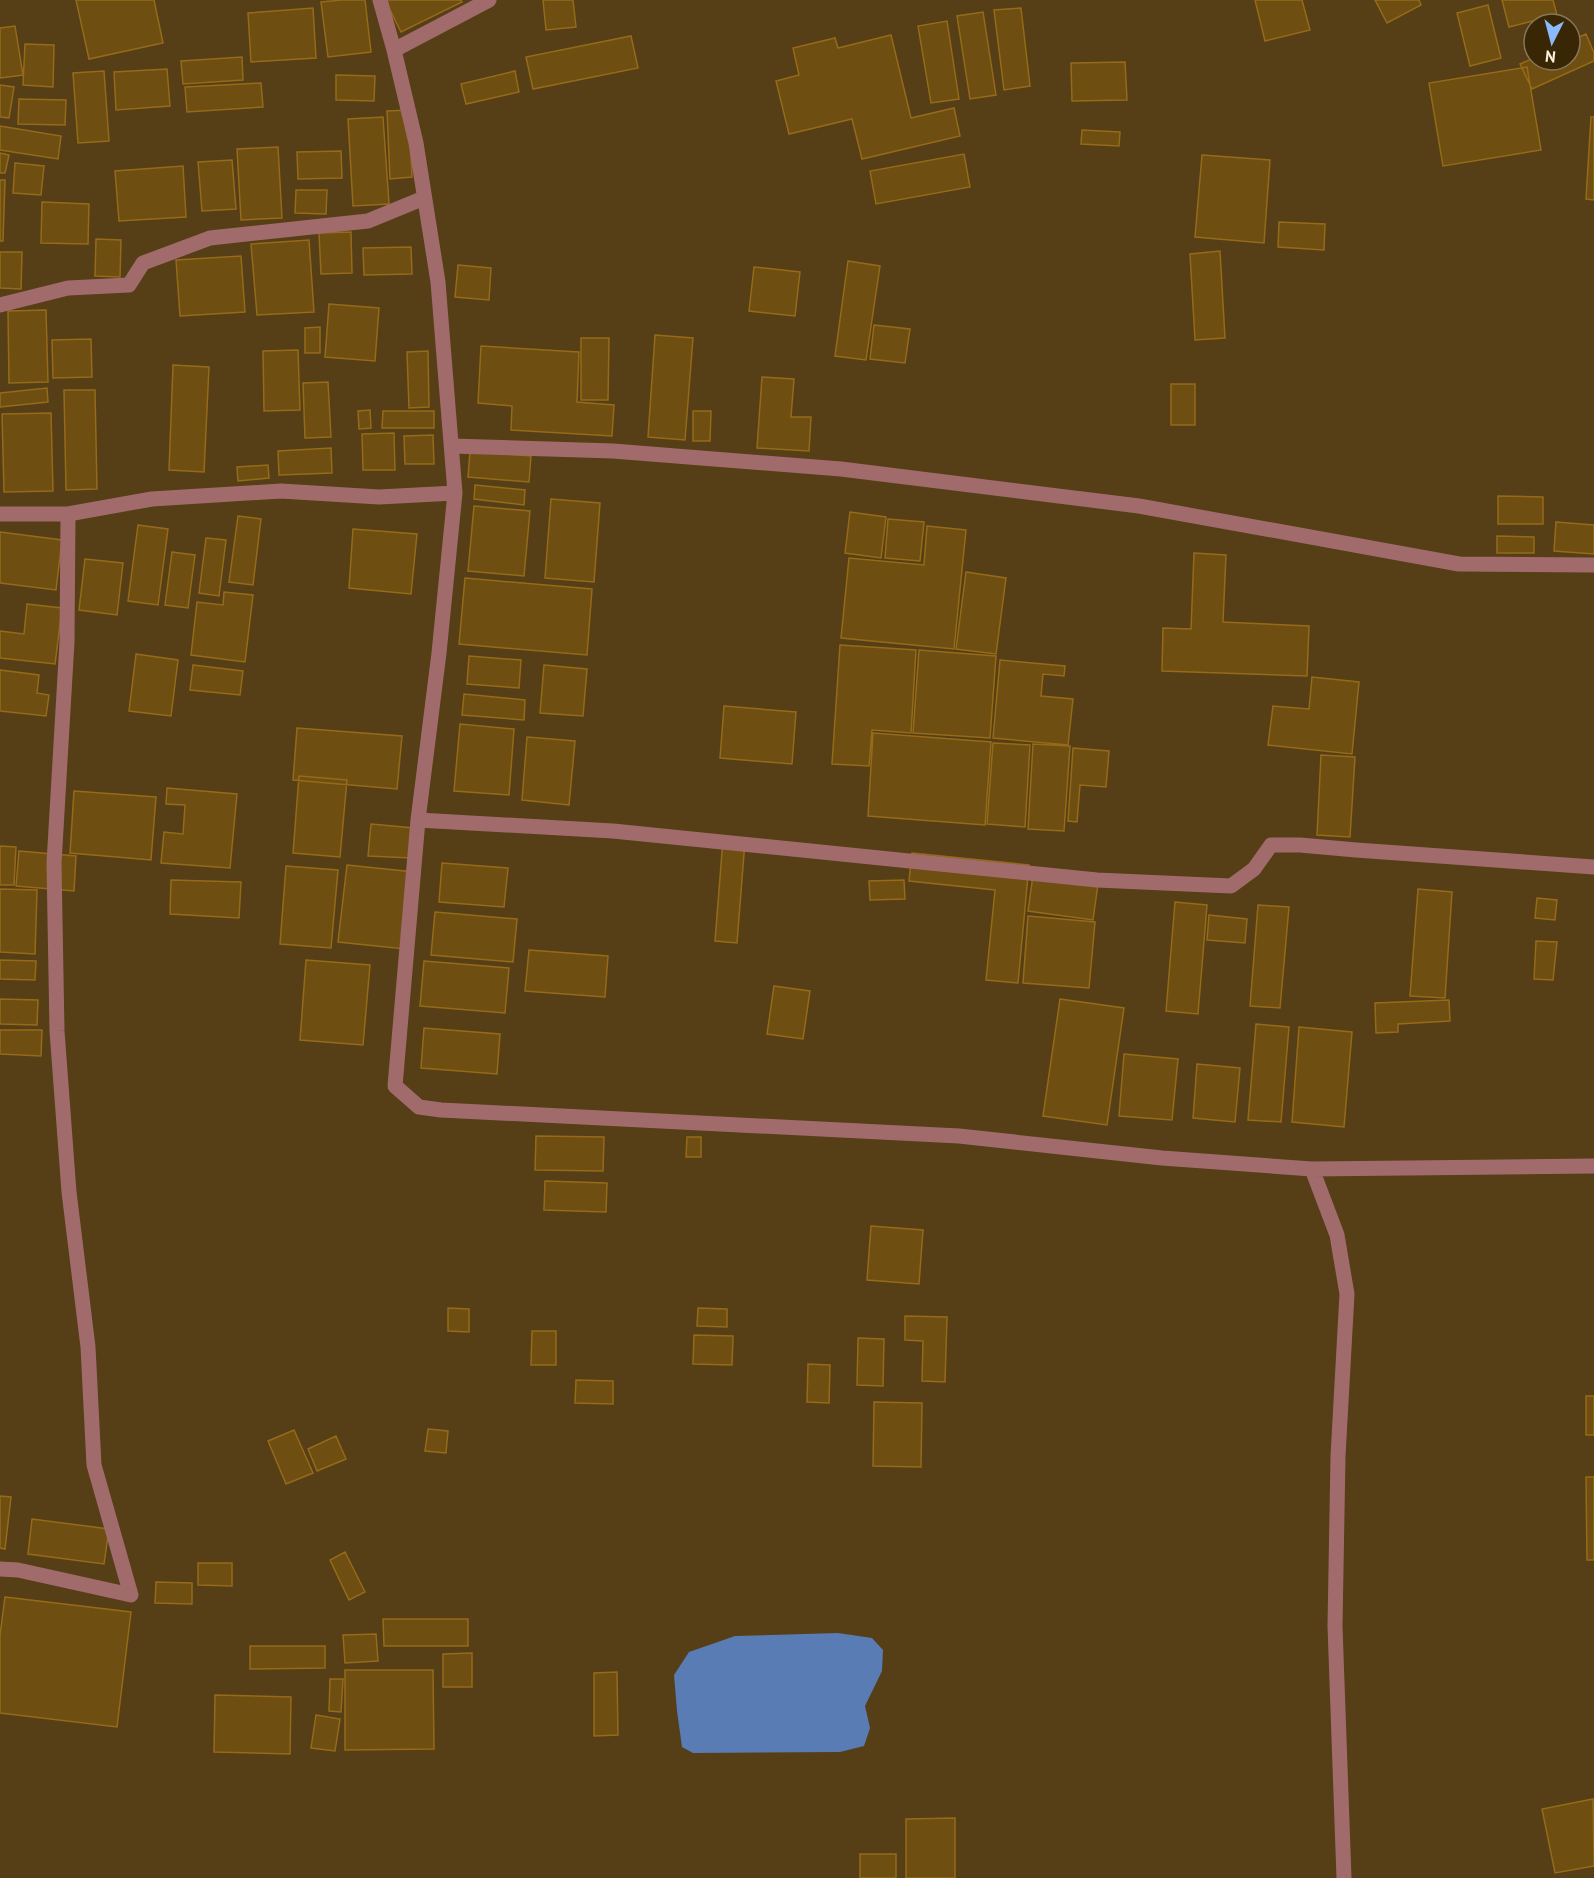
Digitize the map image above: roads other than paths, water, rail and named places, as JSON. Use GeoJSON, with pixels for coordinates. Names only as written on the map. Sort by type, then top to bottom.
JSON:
{"type":"FeatureCollection","features":[{"type":"Feature","properties":{"kind":"street"},"geometry":{"type":"LineString","coordinates":[[380,0],[416,143],[438,282],[455,493],[439,653],[418,819],[395,1086],[418,1107],[441,1110],[959,1136],[1162,1158],[1312,1169],[1594,1166]]}},
{"type":"Feature","properties":{"kind":"street"},"geometry":{"type":"LineString","coordinates":[[394,50],[489,0]]}},
{"type":"Feature","properties":{"kind":"street"},"geometry":{"type":"LineString","coordinates":[[0,305],[68,288],[129,285],[142,263],[210,237],[368,220],[424,198]]}},
{"type":"Feature","properties":{"kind":"street"},"geometry":{"type":"LineString","coordinates":[[452,446],[612,451],[841,469],[1139,506],[1459,564],[1594,565]]}},
{"type":"Feature","properties":{"kind":"street"},"geometry":{"type":"LineString","coordinates":[[0,514],[7,512],[68,514],[152,499],[280,491],[379,497],[455,493]]}},
{"type":"Feature","properties":{"kind":"street"},"geometry":{"type":"LineString","coordinates":[[0,1569],[18,1570],[131,1595],[94,1466],[88,1347],[69,1192],[57,1031],[54,863],[67,642],[68,514]]}},
{"type":"Feature","properties":{"kind":"street"},"geometry":{"type":"LineString","coordinates":[[418,819],[613,831],[1097,880],[1231,886],[1254,869],[1271,844],[1300,844],[1594,867]]}},
{"type":"Feature","properties":{"kind":"street"},"geometry":{"type":"LineString","coordinates":[[1312,1169],[1337,1235],[1347,1294],[1338,1456],[1335,1626],[1344,1878]]}},
{"type":"Feature","properties":{"kind":"water"},"geometry":{"type":"Polygon","coordinates":[[[838,1633],[872,1638],[883,1650],[882,1671],[865,1706],[870,1728],[864,1746],[840,1752],[693,1753],[682,1747],[674,1675],[689,1652],[735,1636],[838,1633]]]}}]}
